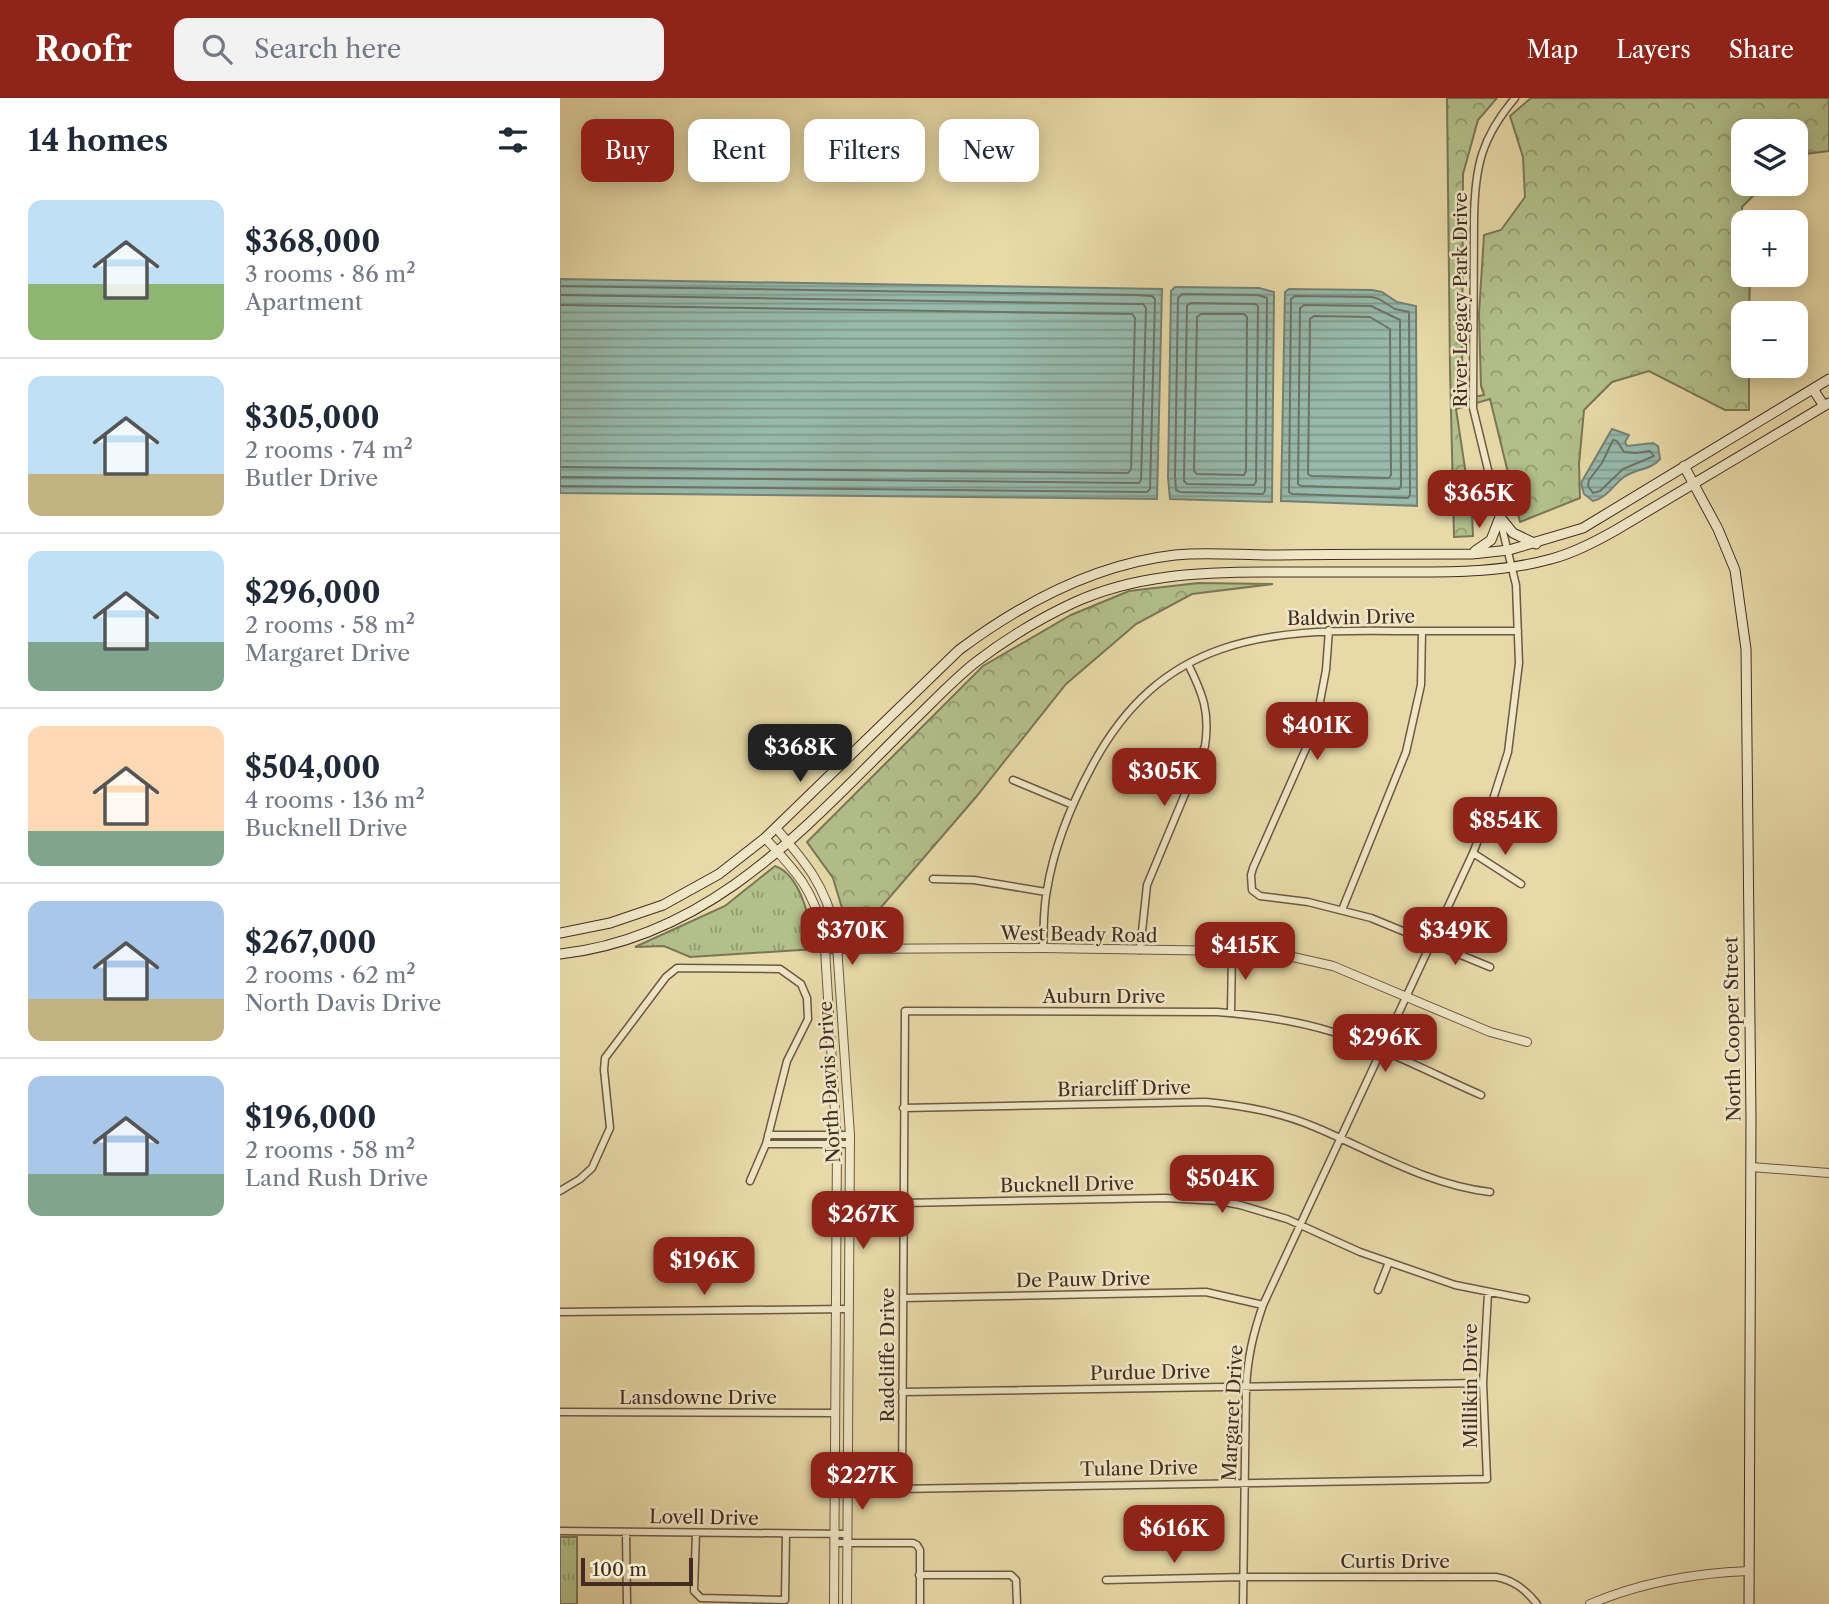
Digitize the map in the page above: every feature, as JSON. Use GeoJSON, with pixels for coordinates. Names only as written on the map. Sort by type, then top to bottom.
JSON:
{"type":"FeatureCollection","features":[{"type":"Feature","properties":{"kind":"main road"},"geometry":{"type":"LineString","coordinates":[[560,933],[610,923],[663,905],[719,874],[776,828],[959,650],[1024,606],[1072,583],[1122,567],[1175,555],[1472,554],[1536,544],[1583,528],[1829,379]]}},
{"type":"Feature","properties":{"kind":"main road"},"geometry":{"type":"LineString","coordinates":[[560,954],[605,945],[680,918],[712,901],[789,843],[976,662],[1026,628],[1076,602],[1134,582],[1204,572],[1465,572],[1513,567],[1552,559],[1584,548],[1827,404],[1813,389]]}},
{"type":"Feature","properties":{"kind":"main road","name":"North Cooper Street"},"geometry":{"type":"LineString","coordinates":[[1684,466],[1718,529],[1734,570],[1746,649],[1751,1167],[1749,1604]]}},
{"type":"Feature","properties":{"kind":"main road"},"geometry":{"type":"LineString","coordinates":[[1472,554],[1491,540],[1500,517],[1513,533],[1536,544]]}},
{"type":"Feature","properties":{"kind":"street","name":"River Legacy Park Drive"},"geometry":{"type":"LineString","coordinates":[[1508,550],[1473,408],[1475,187],[1484,145],[1498,118],[1516,98]]}},
{"type":"Feature","properties":{"kind":"street","name":"Margaret Drive"},"geometry":{"type":"LineString","coordinates":[[1244,1604],[1248,1353],[1263,1305],[1473,852],[1489,812],[1508,752],[1519,663],[1516,584],[1508,550]]}},
{"type":"Feature","properties":{"kind":"street"},"geometry":{"type":"LineString","coordinates":[[1329,630],[1326,670],[1315,728],[1253,867],[1252,890],[1260,895],[1308,902],[1371,918],[1490,967]]}},
{"type":"Feature","properties":{"kind":"street","name":"Baldwin Drive"},"geometry":{"type":"LineString","coordinates":[[1043,948],[1046,892],[1061,836],[1073,805],[1111,731],[1150,689],[1203,656],[1249,640],[1329,630],[1518,631]]}},
{"type":"Feature","properties":{"kind":"street"},"geometry":{"type":"LineString","coordinates":[[1342,910],[1406,752],[1421,685],[1422,631]]}},
{"type":"Feature","properties":{"kind":"street"},"geometry":{"type":"LineString","coordinates":[[1140,950],[1147,885],[1205,746],[1205,700],[1188,664]]}},
{"type":"Feature","properties":{"kind":"street"},"geometry":{"type":"LineString","coordinates":[[1013,780],[1073,805]]}},
{"type":"Feature","properties":{"kind":"street","name":"North Davis Drive"},"geometry":{"type":"LineString","coordinates":[[776,828],[817,879],[836,931],[850,1140],[847,1604]]}},
{"type":"Feature","properties":{"kind":"street","name":"North Davis Drive"},"geometry":{"type":"LineString","coordinates":[[765,838],[806,886],[824,933],[837,1140],[834,1604]]}},
{"type":"Feature","properties":{"kind":"street"},"geometry":{"type":"LineString","coordinates":[[1473,852],[1521,884]]}},
{"type":"Feature","properties":{"kind":"street"},"geometry":{"type":"LineString","coordinates":[[933,879],[974,880],[1046,892]]}},
{"type":"Feature","properties":{"kind":"street","name":"West Beady Road"},"geometry":{"type":"LineString","coordinates":[[825,949],[1232,951],[1293,957],[1333,966],[1490,1032],[1527,1042]]}},
{"type":"Feature","properties":{"kind":"street"},"geometry":{"type":"LineString","coordinates":[[1231,1013],[1232,951]]}},
{"type":"Feature","properties":{"kind":"street"},"geometry":{"type":"LineString","coordinates":[[560,1191],[592,1168],[610,1128],[605,1058],[666,977],[677,968],[780,969],[801,984],[807,998],[808,1019],[787,1061],[766,1144],[750,1181]]}},
{"type":"Feature","properties":{"kind":"street","name":"Auburn Drive"},"geometry":{"type":"LineString","coordinates":[[905,1011],[1231,1013],[1292,1021],[1335,1032],[1481,1095]]}},
{"type":"Feature","properties":{"kind":"street","name":"Radcliffe Drive"},"geometry":{"type":"LineString","coordinates":[[902,1489],[905,1011]]}},
{"type":"Feature","properties":{"kind":"street","name":"Briarcliff Drive"},"geometry":{"type":"LineString","coordinates":[[903,1108],[1206,1102],[1248,1107],[1281,1115],[1449,1184],[1490,1192]]}},
{"type":"Feature","properties":{"kind":"street"},"geometry":{"type":"LineString","coordinates":[[768,1135],[837,1140]]}},
{"type":"Feature","properties":{"kind":"street"},"geometry":{"type":"LineString","coordinates":[[766,1144],[850,1140]]}},
{"type":"Feature","properties":{"kind":"street"},"geometry":{"type":"LineString","coordinates":[[1751,1167],[1829,1173]]}},
{"type":"Feature","properties":{"kind":"street","name":"Bucknell Drive"},"geometry":{"type":"LineString","coordinates":[[903,1203],[1193,1199],[1240,1205],[1287,1219],[1360,1252],[1455,1285],[1526,1299]]}},
{"type":"Feature","properties":{"kind":"street"},"geometry":{"type":"LineString","coordinates":[[1378,1290],[1389,1262]]}},
{"type":"Feature","properties":{"kind":"street","name":"De Pauw Drive"},"geometry":{"type":"LineString","coordinates":[[903,1298],[1206,1292],[1263,1305]]}},
{"type":"Feature","properties":{"kind":"street","name":"Millikin Drive"},"geometry":{"type":"LineString","coordinates":[[1487,1479],[1483,1383],[1488,1293]]}},
{"type":"Feature","properties":{"kind":"street"},"geometry":{"type":"LineString","coordinates":[[560,1312],[848,1309]]}},
{"type":"Feature","properties":{"kind":"street","name":"Purdue Drive"},"geometry":{"type":"LineString","coordinates":[[902,1392],[1483,1383]]}},
{"type":"Feature","properties":{"kind":"street","name":"Lansdowne Drive"},"geometry":{"type":"LineString","coordinates":[[560,1412],[835,1413]]}},
{"type":"Feature","properties":{"kind":"street","name":"Tulane Drive"},"geometry":{"type":"LineString","coordinates":[[835,1490],[1487,1479]]}},
{"type":"Feature","properties":{"kind":"street","name":"Lovell Drive"},"geometry":{"type":"LineString","coordinates":[[560,1531],[786,1534],[913,1543],[920,1550],[920,1604]]}},
{"type":"Feature","properties":{"kind":"street"},"geometry":{"type":"LineString","coordinates":[[625,1532],[628,1604]]}},
{"type":"Feature","properties":{"kind":"street"},"geometry":{"type":"LineString","coordinates":[[696,1533],[694,1591],[701,1598],[785,1600],[786,1534]]}},
{"type":"Feature","properties":{"kind":"street"},"geometry":{"type":"LineString","coordinates":[[1590,1604],[1644,1584],[1678,1577],[1749,1571]]}},
{"type":"Feature","properties":{"kind":"street"},"geometry":{"type":"LineString","coordinates":[[919,1575],[1011,1575],[1016,1580],[1017,1604]]}},
{"type":"Feature","properties":{"kind":"street","name":"Curtis Drive"},"geometry":{"type":"LineString","coordinates":[[1105,1580],[1496,1577],[1517,1584],[1537,1604]]}},
{"type":"Feature","properties":{"kind":"green space"},"geometry":{"type":"Polygon","coordinates":[[[1447,98],[1497,98],[1478,120],[1463,174],[1462,399],[1484,395],[1481,386],[1479,314],[1484,235],[1501,230],[1525,197],[1523,157],[1510,116],[1531,98],[1829,98],[1829,151],[1808,154],[1808,119],[1731,119],[1731,196],[1753,196],[1742,210],[1731,210],[1731,287],[1750,287],[1749,301],[1731,301],[1731,378],[1749,378],[1749,410],[1725,410],[1649,371],[1612,382],[1584,410],[1579,464],[1580,498],[1520,522],[1490,399],[1456,409],[1473,536],[1454,537],[1447,98]]]}},
{"type":"Feature","properties":{"kind":"green space"},"geometry":{"type":"Polygon","coordinates":[[[1198,583],[1273,584],[1192,594],[1136,624],[1066,684],[976,797],[870,920],[859,938],[847,938],[833,878],[807,842],[983,666],[1071,615],[1129,591],[1198,583]]]}},
{"type":"Feature","properties":{"kind":"green space"},"geometry":{"type":"Polygon","coordinates":[[[775,866],[792,879],[804,902],[815,949],[690,957],[664,946],[635,947],[725,906],[775,866]]]}},
{"type":"Feature","properties":{"kind":"green space"},"geometry":{"type":"Polygon","coordinates":[[[560,1537],[577,1537],[577,1604],[560,1604],[560,1537]]]}},
{"type":"Feature","properties":{"kind":"water"},"geometry":{"type":"Polygon","coordinates":[[[560,279],[1162,289],[1157,499],[560,493],[560,279]]]}},
{"type":"Feature","properties":{"kind":"water"},"geometry":{"type":"Polygon","coordinates":[[[1175,287],[1259,288],[1274,292],[1272,502],[1170,499],[1168,477],[1171,291],[1175,287]]]}},
{"type":"Feature","properties":{"kind":"water"},"geometry":{"type":"Polygon","coordinates":[[[1289,289],[1372,290],[1382,292],[1397,302],[1416,306],[1417,506],[1281,501],[1285,292],[1289,289]]]}},
{"type":"Feature","properties":{"kind":"water"},"geometry":{"type":"Polygon","coordinates":[[[1612,429],[1629,435],[1625,442],[1627,446],[1653,443],[1658,446],[1660,459],[1624,477],[1606,494],[1593,501],[1584,494],[1581,483],[1612,429]]]}}]}
